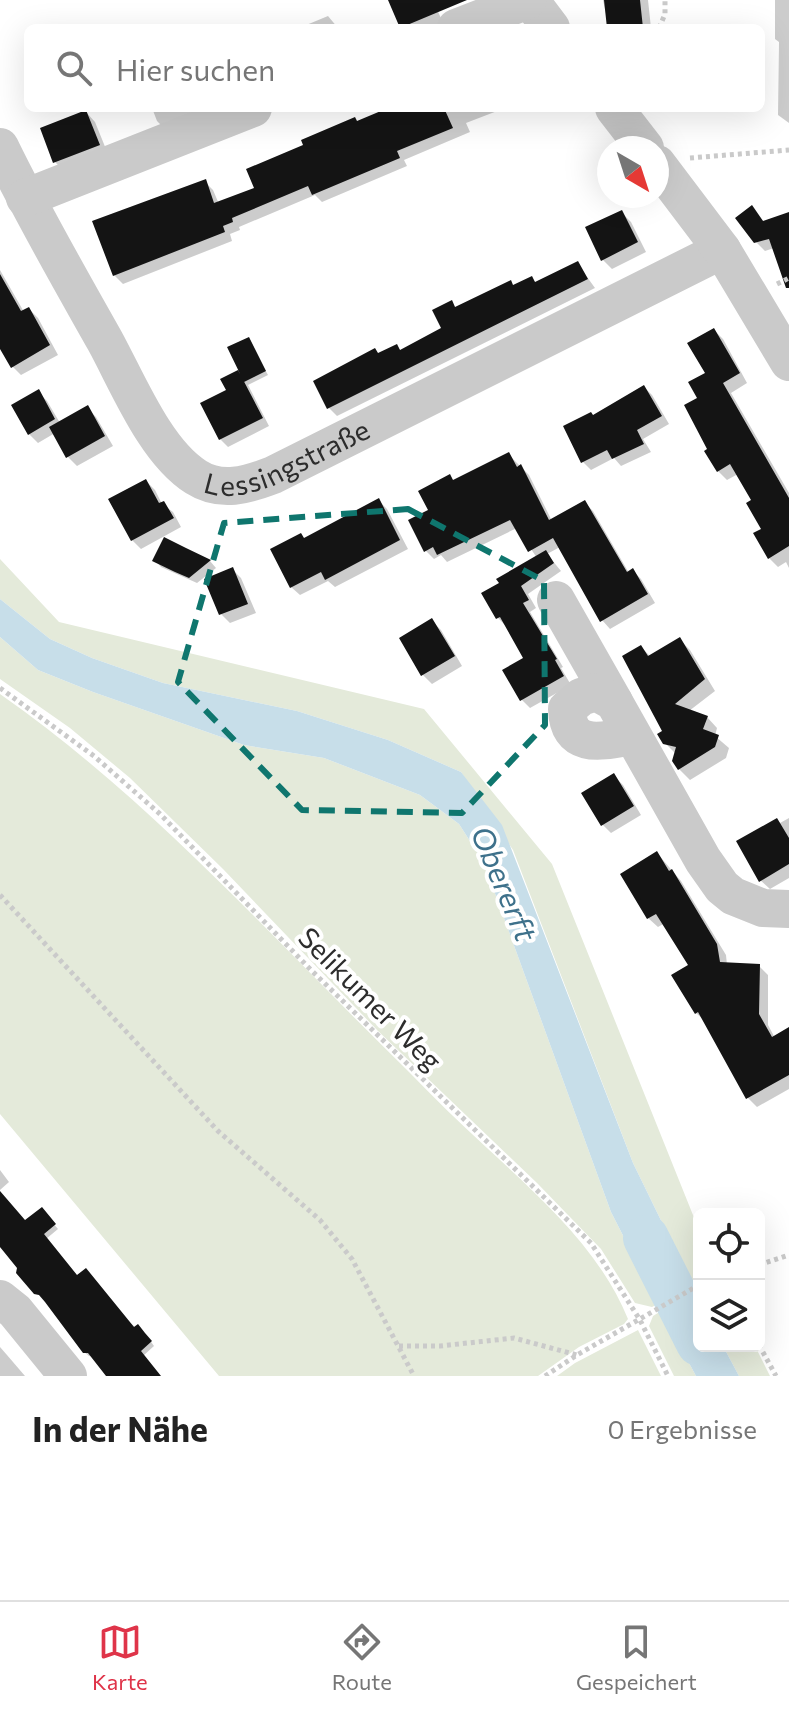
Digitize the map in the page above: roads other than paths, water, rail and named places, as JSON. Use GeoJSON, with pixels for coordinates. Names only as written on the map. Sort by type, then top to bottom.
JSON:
{"type":"FeatureCollection","features":[{"type":"Feature","properties":{"kind":"street"},"geometry":{"type":"LineString","coordinates":[[466,24],[529,0],[548,24]]}},
{"type":"Feature","properties":{"kind":"street"},"geometry":{"type":"LineString","coordinates":[[25,198],[243,112]]}},
{"type":"Feature","properties":{"kind":"street"},"geometry":{"type":"LineString","coordinates":[[617,112],[636,136]]}},
{"type":"Feature","properties":{"kind":"street","name":"Lessingstraße"},"geometry":{"type":"LineString","coordinates":[[0,147],[25,198],[159,437],[185,469],[198,479],[223,487],[249,484],[273,475],[722,250]]}},
{"type":"Feature","properties":{"kind":"street"},"geometry":{"type":"LineString","coordinates":[[669,179],[722,250],[789,362]]}},
{"type":"Feature","properties":{"kind":"street"},"geometry":{"type":"LineString","coordinates":[[556,600],[703,860],[722,887],[747,903],[763,908],[789,909]]}},
{"type":"Feature","properties":{"kind":"street"},"geometry":{"type":"LineString","coordinates":[[614,702],[596,692],[581,697],[567,709],[567,722],[575,735],[584,740],[601,741],[632,736]]}},
{"type":"Feature","properties":{"kind":"street"},"geometry":{"type":"LineString","coordinates":[[0,1299],[15,1311],[68,1376]]}},
{"type":"Feature","properties":{"kind":"water"},"geometry":{"type":"Polygon","coordinates":[[[0,599],[50,639],[92,658],[163,683],[297,711],[388,740],[461,772],[502,825],[633,1163],[692,1284],[658,1304],[611,1212],[484,863],[459,824],[420,795],[324,758],[244,745],[38,670],[0,637],[0,599]]]}},
{"type":"Feature","properties":{"kind":"water"},"geometry":{"type":"Polygon","coordinates":[[[693,1293],[693,1352],[726,1352],[739,1376],[696,1376],[661,1311],[693,1293]]]}},
{"type":"Feature","properties":{"kind":"waterway","name":"Obererft"},"geometry":{"type":"LineString","coordinates":[[646,1238],[693,1331]]}}]}
